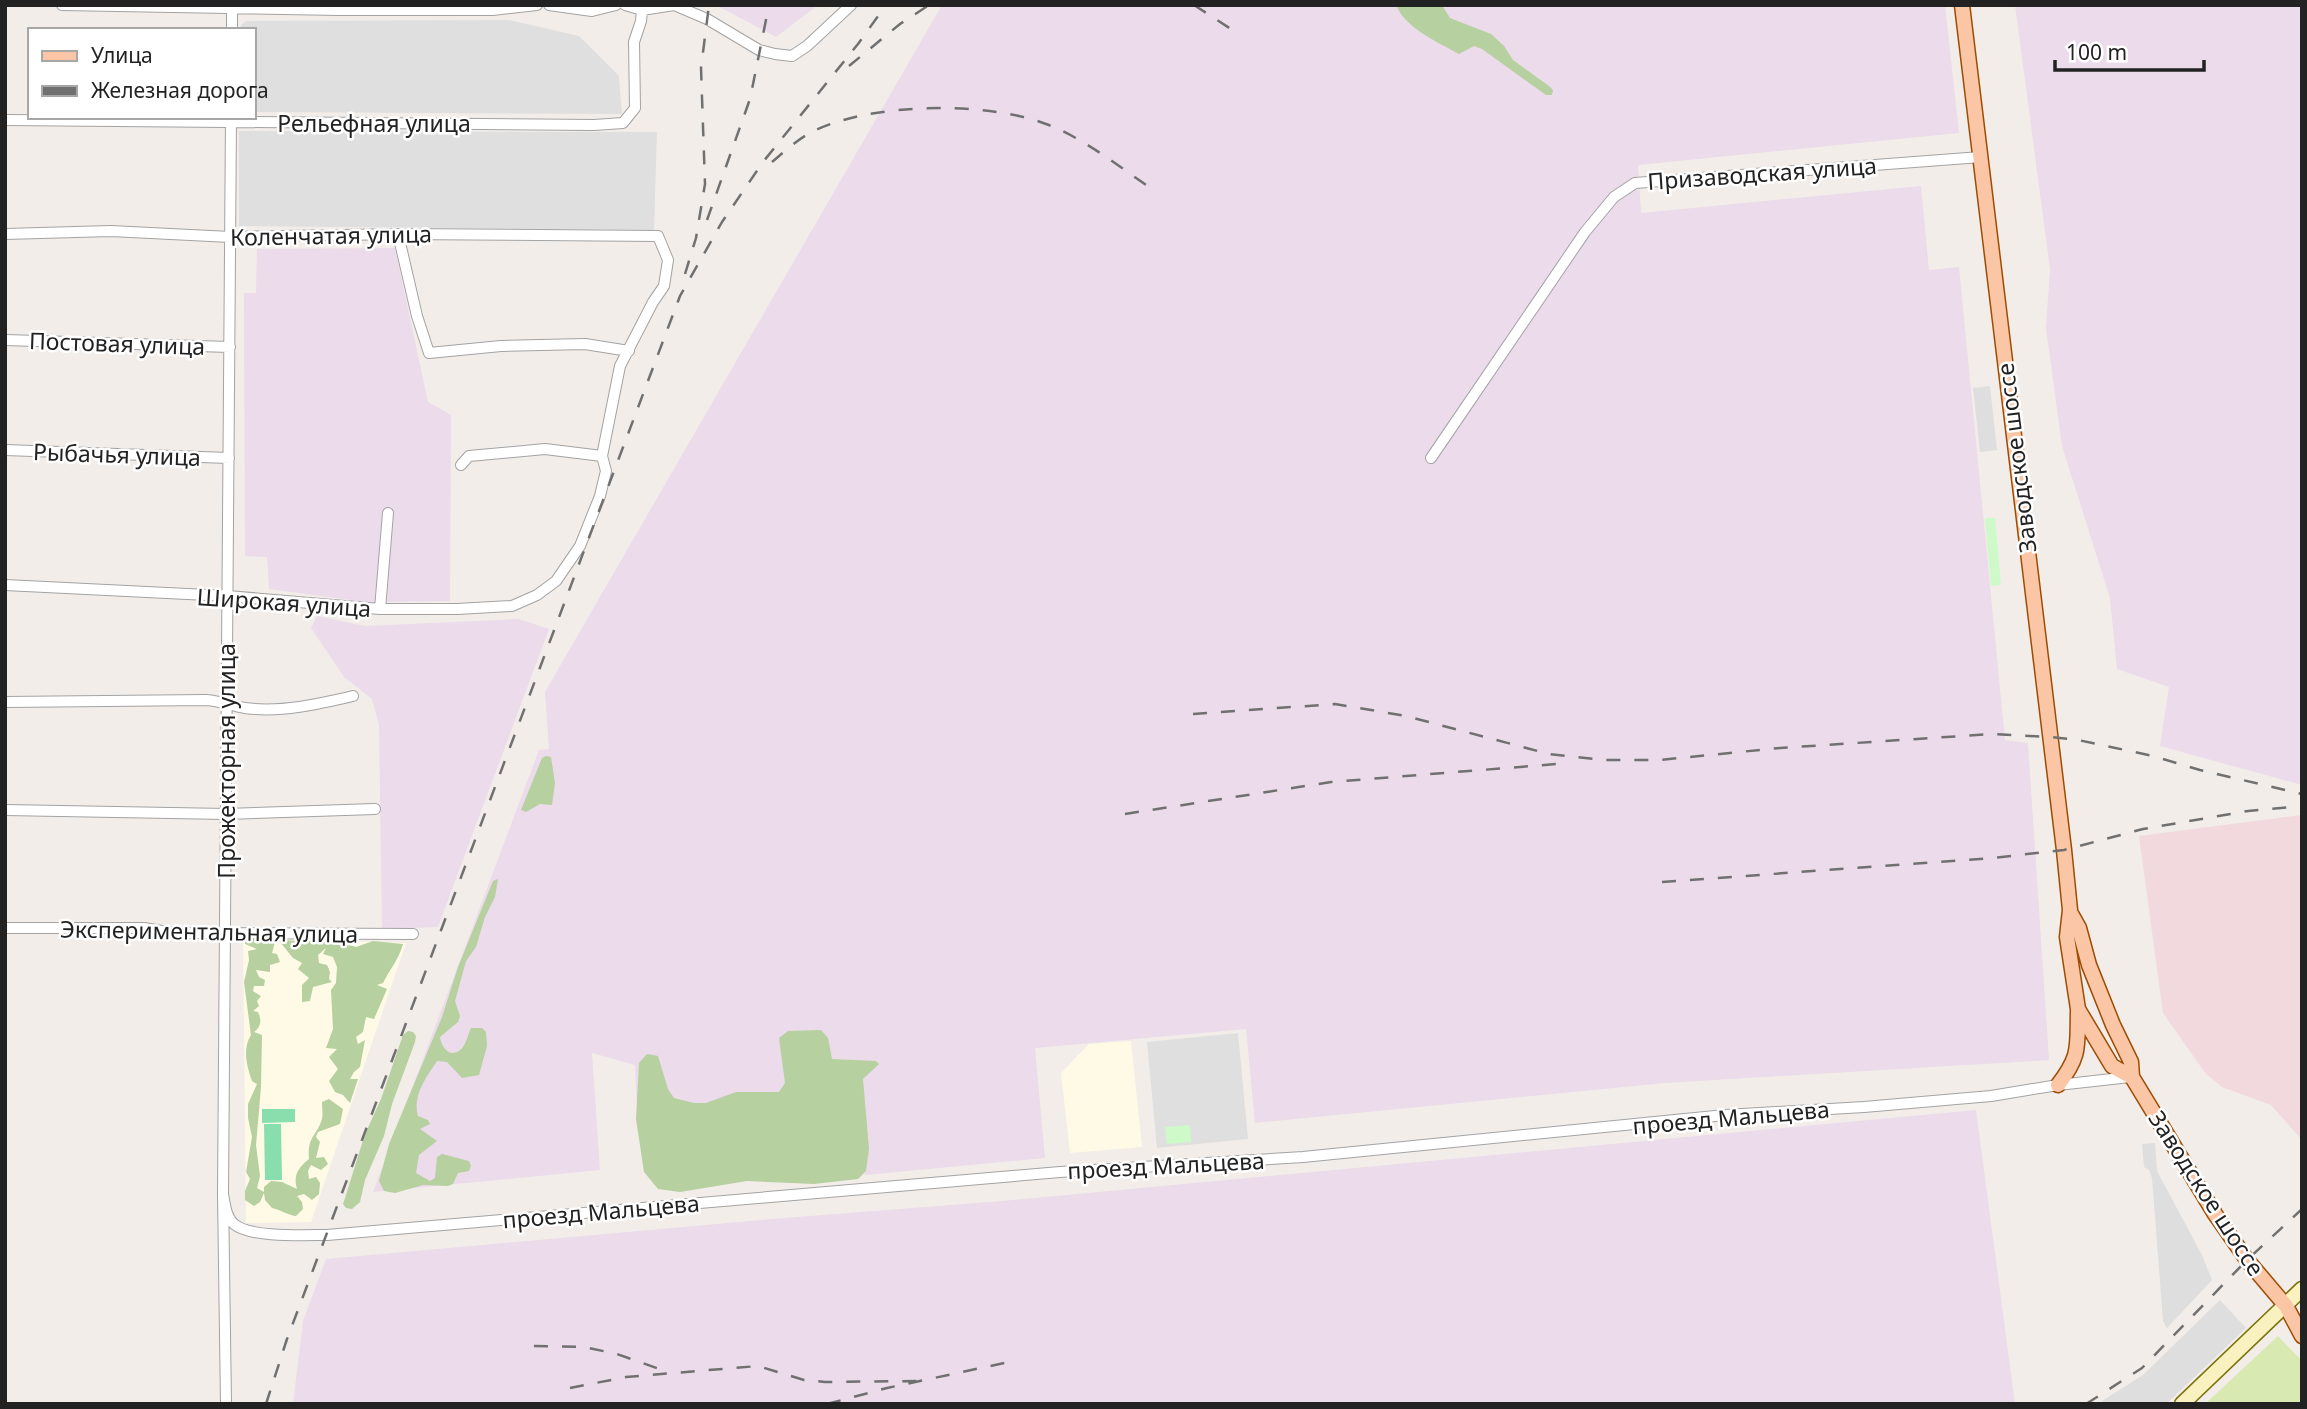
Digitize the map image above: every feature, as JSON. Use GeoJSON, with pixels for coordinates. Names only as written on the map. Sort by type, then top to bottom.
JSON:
{"type":"FeatureCollection","features":[{"type":"Feature","properties":{"kind":"main road","name":"Заводское шоссе"},"geometry":{"type":"LineString","coordinates":[[1962,5],[2070,910],[2067,937],[2078,1009],[2112,1066],[2132,1077]]}},
{"type":"Feature","properties":{"kind":"main road","name":"Заводское шоссе"},"geometry":{"type":"LineString","coordinates":[[2070,910],[2113,1025],[2131,1062],[2132,1077],[2215,1214],[2247,1260],[2286,1306],[2302,1336]]}},
{"type":"Feature","properties":{"kind":"main road"},"geometry":{"type":"LineString","coordinates":[[2058,1085],[2072,1066],[2077,1052],[2078,1009]]}},
{"type":"Feature","properties":{"kind":"main road"},"geometry":{"type":"LineString","coordinates":[[2286,1306],[2302,1311]]}},
{"type":"Feature","properties":{"kind":"street"},"geometry":{"type":"LineString","coordinates":[[62,5],[494,10],[537,5]]}},
{"type":"Feature","properties":{"kind":"street"},"geometry":{"type":"LineString","coordinates":[[549,5],[592,11],[616,5]]}},
{"type":"Feature","properties":{"kind":"street"},"geometry":{"type":"LineString","coordinates":[[625,5],[642,10],[674,5],[707,19],[759,50],[792,56],[807,46],[851,5]]}},
{"type":"Feature","properties":{"kind":"street"},"geometry":{"type":"LineString","coordinates":[[232,8],[232,28]]}},
{"type":"Feature","properties":{"kind":"street","name":"Рельефная улица"},"geometry":{"type":"LineString","coordinates":[[5,120],[594,125],[623,123],[635,108],[634,42],[642,10]]}},
{"type":"Feature","properties":{"kind":"street","name":"Прожекторная улица"},"geometry":{"type":"LineString","coordinates":[[226,1404],[223,1194],[231,120]]}},
{"type":"Feature","properties":{"kind":"street","name":"Призаводская улица"},"geometry":{"type":"LineString","coordinates":[[1430,458],[1585,232],[1615,197],[1635,183],[1981,157]]}},
{"type":"Feature","properties":{"kind":"street","name":"Коленчатая улица"},"geometry":{"type":"LineString","coordinates":[[5,234],[111,231],[230,237],[398,234],[658,236],[668,260],[664,286],[629,351]]}},
{"type":"Feature","properties":{"kind":"street"},"geometry":{"type":"LineString","coordinates":[[398,234],[417,316],[429,353],[501,346],[585,344],[629,351],[620,366],[602,456],[545,449],[468,456],[461,465]]}},
{"type":"Feature","properties":{"kind":"street","name":"Постовая улица"},"geometry":{"type":"LineString","coordinates":[[5,340],[230,347]]}},
{"type":"Feature","properties":{"kind":"street","name":"Рыбачья улица"},"geometry":{"type":"LineString","coordinates":[[5,450],[229,457]]}},
{"type":"Feature","properties":{"kind":"street","name":"Широкая улица"},"geometry":{"type":"LineString","coordinates":[[5,585],[228,597],[380,609],[512,606],[537,595],[556,581],[580,546],[591,522],[606,471],[602,456]]}},
{"type":"Feature","properties":{"kind":"street"},"geometry":{"type":"LineString","coordinates":[[380,609],[388,513]]}},
{"type":"Feature","properties":{"kind":"street"},"geometry":{"type":"LineString","coordinates":[[5,702],[207,700],[227,702],[244,708],[296,707],[353,696]]}},
{"type":"Feature","properties":{"kind":"street"},"geometry":{"type":"LineString","coordinates":[[5,810],[226,814],[375,809]]}},
{"type":"Feature","properties":{"kind":"street","name":"Экспериментальная улица"},"geometry":{"type":"LineString","coordinates":[[5,928],[144,928],[174,933],[413,934]]}},
{"type":"Feature","properties":{"kind":"street","name":"проезд Мальцева"},"geometry":{"type":"LineString","coordinates":[[223,1194],[228,1216],[238,1227],[275,1234],[327,1235],[1060,1172],[1303,1157],[1726,1115],[1991,1096],[2132,1077]]}},
{"type":"Feature","properties":{"kind":"street"},"geometry":{"type":"LineString","coordinates":[[2182,1404],[2302,1289]]}},
{"type":"Feature","properties":{"kind":"shaded area"},"geometry":{"type":"Polygon","coordinates":[[[716,5],[818,5],[776,37],[716,5]]]}},
{"type":"Feature","properties":{"kind":"shaded area"},"geometry":{"type":"Polygon","coordinates":[[[942,5],[1945,5],[1959,133],[1638,165],[1641,213],[1921,186],[1929,270],[1959,267],[2005,740],[2028,743],[2049,1060],[1665,1083],[1255,1123],[1246,1029],[1035,1048],[1045,1158],[865,1175],[857,1089],[637,1109],[635,1065],[592,1053],[600,1170],[373,1192],[539,750],[549,749],[545,692],[942,5]]]}},
{"type":"Feature","properties":{"kind":"shaded area"},"geometry":{"type":"Polygon","coordinates":[[[2015,5],[2302,5],[2302,785],[2160,746],[2169,687],[2117,669],[2110,598],[2062,446],[2046,328],[2050,269],[2015,5]]]}},
{"type":"Feature","properties":{"kind":"shaded area"},"geometry":{"type":"Polygon","coordinates":[[[509,20],[579,36],[619,76],[622,114],[256,112],[256,28],[240,28],[246,21],[509,20]]]}},
{"type":"Feature","properties":{"kind":"shaded area"},"geometry":{"type":"Polygon","coordinates":[[[239,131],[657,132],[654,230],[239,226],[239,131]]]}},
{"type":"Feature","properties":{"kind":"shaded area"},"geometry":{"type":"Polygon","coordinates":[[[395,248],[428,402],[451,415],[450,601],[365,602],[269,589],[267,557],[245,556],[244,293],[256,293],[257,249],[395,248]]]}},
{"type":"Feature","properties":{"kind":"shaded area"},"geometry":{"type":"Polygon","coordinates":[[[1990,386],[1997,450],[1980,452],[1973,388],[1990,386]]]}},
{"type":"Feature","properties":{"kind":"shaded area"},"geometry":{"type":"Polygon","coordinates":[[[317,616],[365,626],[519,619],[549,629],[438,927],[382,929],[379,725],[372,699],[344,677],[311,628],[317,616]]]}},
{"type":"Feature","properties":{"kind":"shaded area"},"geometry":{"type":"Polygon","coordinates":[[[2302,815],[2302,1140],[2271,1105],[2222,1087],[2206,1074],[2163,1013],[2139,836],[2302,815]]]}},
{"type":"Feature","properties":{"kind":"shaded area"},"geometry":{"type":"Polygon","coordinates":[[[243,937],[406,943],[311,1222],[246,1223],[243,937]]]}},
{"type":"Feature","properties":{"kind":"shaded area"},"geometry":{"type":"Polygon","coordinates":[[[1238,1033],[1248,1139],[1157,1148],[1147,1042],[1238,1033]]]}},
{"type":"Feature","properties":{"kind":"shaded area"},"geometry":{"type":"Polygon","coordinates":[[[1131,1041],[1142,1147],[1070,1153],[1061,1073],[1089,1044],[1131,1041]]]}},
{"type":"Feature","properties":{"kind":"shaded area"},"geometry":{"type":"Polygon","coordinates":[[[1976,1110],[2015,1404],[293,1404],[303,1321],[326,1259],[1002,1201],[1976,1110]]]}},
{"type":"Feature","properties":{"kind":"shaded area"},"geometry":{"type":"Polygon","coordinates":[[[2155,1143],[2157,1171],[2202,1255],[2212,1280],[2167,1328],[2163,1321],[2152,1178],[2149,1170],[2144,1167],[2142,1144],[2155,1143]]]}},
{"type":"Feature","properties":{"kind":"shaded area"},"geometry":{"type":"Polygon","coordinates":[[[2220,1300],[2246,1328],[2166,1404],[2105,1404],[2102,1401],[2143,1375],[2220,1300]]]}},
{"type":"Feature","properties":{"kind":"green space"},"geometry":{"type":"Polygon","coordinates":[[[1396,5],[1442,5],[1450,18],[1491,34],[1504,46],[1513,60],[1553,90],[1552,95],[1546,95],[1482,49],[1474,46],[1459,54],[1432,40],[1407,21],[1396,5]]]}},
{"type":"Feature","properties":{"kind":"green space"},"geometry":{"type":"Polygon","coordinates":[[[1985,518],[1995,518],[2001,585],[1991,586],[1985,518]]]}},
{"type":"Feature","properties":{"kind":"green space"},"geometry":{"type":"Polygon","coordinates":[[[551,757],[555,783],[552,805],[540,804],[526,812],[521,810],[542,758],[551,757]]]}},
{"type":"Feature","properties":{"kind":"green space"},"geometry":{"type":"Polygon","coordinates":[[[498,879],[495,897],[485,917],[476,947],[466,961],[455,1001],[460,1016],[458,1022],[440,1037],[446,1050],[452,1053],[464,1046],[471,1028],[482,1028],[486,1032],[487,1046],[479,1075],[462,1078],[447,1062],[437,1061],[417,1101],[418,1116],[428,1120],[430,1124],[420,1129],[437,1141],[419,1155],[416,1173],[430,1181],[435,1178],[437,1157],[442,1154],[469,1161],[471,1166],[469,1171],[458,1173],[453,1184],[448,1186],[423,1185],[395,1193],[384,1191],[379,1181],[389,1144],[442,1017],[458,967],[493,881],[498,879]]]}},
{"type":"Feature","properties":{"kind":"green space"},"geometry":{"type":"Polygon","coordinates":[[[245,937],[300,941],[333,939],[329,944],[356,947],[373,941],[403,944],[383,983],[377,985],[387,989],[374,1019],[366,1017],[363,1032],[356,1037],[358,1044],[365,1040],[360,1067],[350,1079],[358,1079],[350,1103],[343,1095],[335,1092],[329,1081],[338,1069],[329,1057],[337,1049],[326,1048],[333,1029],[331,990],[336,983],[337,967],[333,957],[323,954],[326,948],[318,955],[319,963],[327,965],[332,982],[313,987],[310,1001],[302,1002],[302,985],[309,978],[298,969],[302,963],[293,958],[280,942],[275,942],[272,953],[277,954],[280,962],[270,965],[270,972],[256,970],[259,977],[265,980],[264,986],[254,986],[253,991],[261,996],[257,1001],[259,1006],[253,1011],[258,1012],[260,1021],[254,1032],[262,1035],[256,1145],[260,1176],[257,1188],[264,1192],[264,1187],[271,1181],[282,1182],[297,1189],[297,1172],[309,1159],[311,1141],[322,1119],[322,1102],[329,1099],[343,1109],[340,1124],[318,1132],[316,1137],[320,1142],[316,1158],[324,1157],[328,1164],[321,1170],[311,1165],[308,1171],[309,1179],[316,1177],[320,1183],[319,1194],[312,1200],[304,1194],[297,1196],[303,1209],[296,1216],[272,1208],[265,1200],[264,1193],[260,1202],[254,1206],[245,1200],[250,1179],[246,1172],[252,1137],[248,1104],[257,1084],[252,1081],[246,1058],[251,1035],[244,982],[249,960],[248,951],[257,949],[245,944],[245,937]]]}},
{"type":"Feature","properties":{"kind":"green space"},"geometry":{"type":"Polygon","coordinates":[[[821,1030],[828,1038],[832,1059],[876,1061],[879,1064],[863,1079],[869,1149],[866,1171],[858,1179],[814,1184],[747,1181],[680,1192],[658,1189],[644,1172],[636,1119],[639,1063],[647,1054],[658,1056],[668,1089],[674,1098],[706,1103],[736,1092],[779,1092],[785,1083],[779,1038],[788,1031],[821,1030]]]}},
{"type":"Feature","properties":{"kind":"green space"},"geometry":{"type":"Polygon","coordinates":[[[408,1031],[416,1036],[415,1042],[392,1104],[384,1136],[365,1180],[360,1202],[352,1209],[346,1208],[343,1204],[365,1134],[381,1099],[403,1035],[408,1031]]]}},
{"type":"Feature","properties":{"kind":"green space"},"geometry":{"type":"Polygon","coordinates":[[[262,1109],[295,1109],[295,1122],[262,1123],[262,1109]]]}},
{"type":"Feature","properties":{"kind":"green space"},"geometry":{"type":"Polygon","coordinates":[[[264,1124],[281,1124],[282,1180],[265,1180],[264,1124]]]}},
{"type":"Feature","properties":{"kind":"green space"},"geometry":{"type":"Polygon","coordinates":[[[1190,1125],[1191,1142],[1167,1144],[1165,1127],[1190,1125]]]}},
{"type":"Feature","properties":{"kind":"green space"},"geometry":{"type":"Polygon","coordinates":[[[2278,1336],[2302,1361],[2302,1404],[2205,1404],[2278,1336]]]}},
{"type":"Feature","properties":{"kind":"railway"},"geometry":{"type":"LineString","coordinates":[[685,274],[696,238],[705,184],[701,68],[709,5]]}},
{"type":"Feature","properties":{"kind":"railway"},"geometry":{"type":"LineString","coordinates":[[707,220],[750,99],[769,5]]}},
{"type":"Feature","properties":{"kind":"railway"},"geometry":{"type":"LineString","coordinates":[[266,1404],[287,1339],[680,296],[722,222],[763,162],[886,5]]}},
{"type":"Feature","properties":{"kind":"railway"},"geometry":{"type":"LineString","coordinates":[[849,66],[900,24],[929,5]]}},
{"type":"Feature","properties":{"kind":"railway"},"geometry":{"type":"LineString","coordinates":[[1194,5],[1237,33]]}},
{"type":"Feature","properties":{"kind":"railway"},"geometry":{"type":"LineString","coordinates":[[772,162],[810,133],[863,115],[927,108],[992,111],[1060,130],[1155,191]]}},
{"type":"Feature","properties":{"kind":"railway"},"geometry":{"type":"LineString","coordinates":[[1193,714],[1335,704],[1406,716],[1549,754],[1603,760],[1659,760],[1780,748],[1992,734],[2050,737],[2078,740],[2153,756],[2302,794]]}},
{"type":"Feature","properties":{"kind":"railway"},"geometry":{"type":"LineString","coordinates":[[1125,814],[1331,782],[1569,763]]}},
{"type":"Feature","properties":{"kind":"railway"},"geometry":{"type":"LineString","coordinates":[[1662,882],[1992,858],[2064,850],[2143,829],[2248,811],[2302,806]]}},
{"type":"Feature","properties":{"kind":"railway"},"geometry":{"type":"LineString","coordinates":[[2086,1404],[2142,1368],[2247,1260],[2302,1209]]}},
{"type":"Feature","properties":{"kind":"railway"},"geometry":{"type":"LineString","coordinates":[[534,1346],[584,1347],[617,1354],[665,1371]]}},
{"type":"Feature","properties":{"kind":"railway"},"geometry":{"type":"LineString","coordinates":[[827,1404],[1009,1362]]}},
{"type":"Feature","properties":{"kind":"railway"},"geometry":{"type":"LineString","coordinates":[[570,1388],[626,1377],[758,1366],[804,1380],[825,1382],[918,1381]]}}]}
